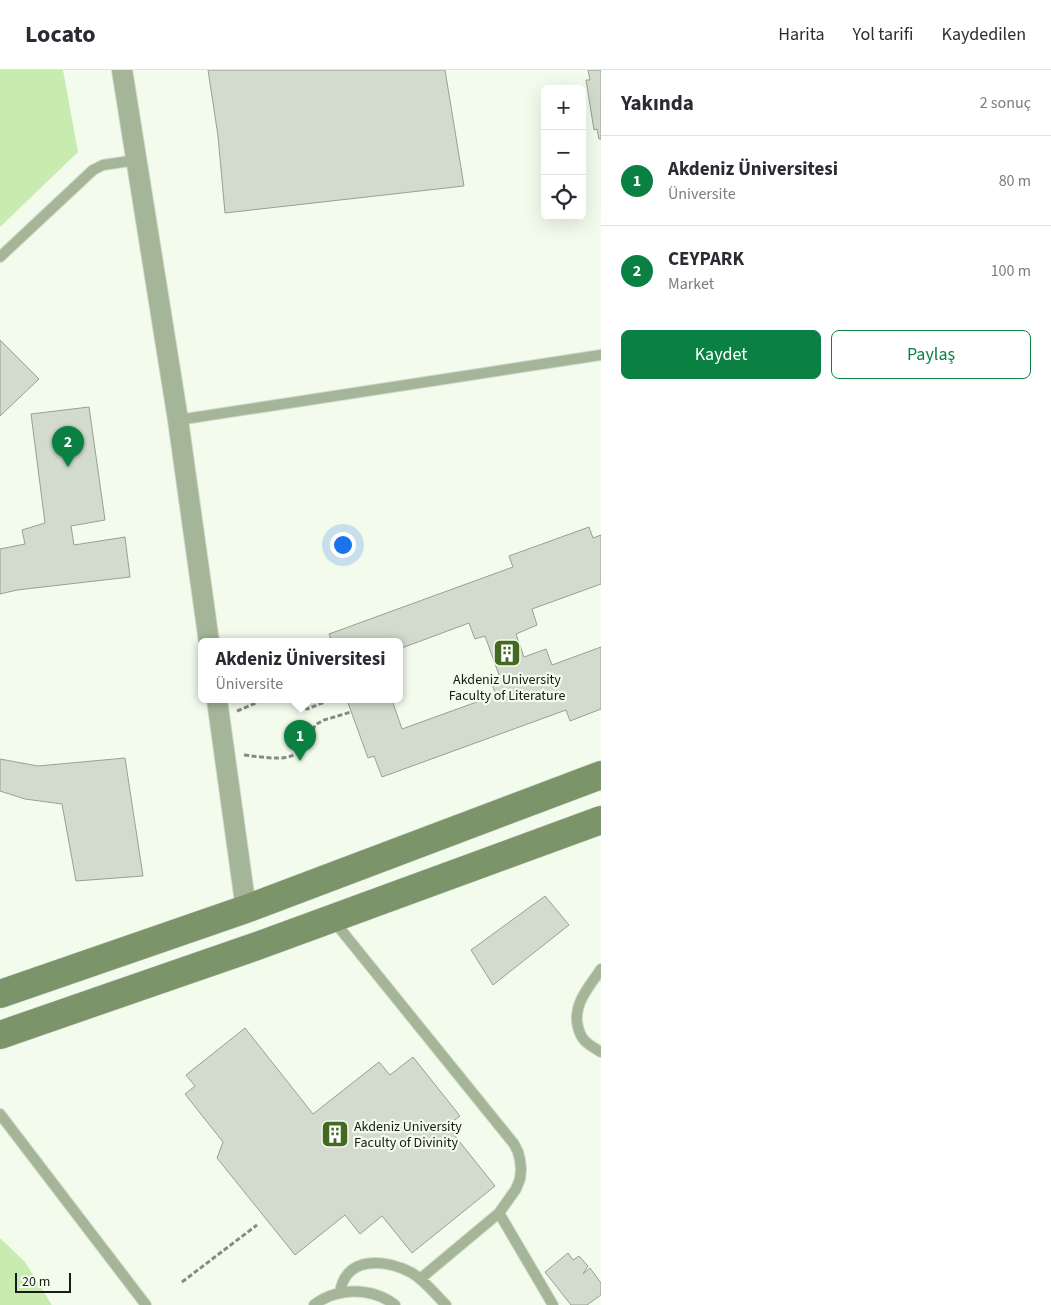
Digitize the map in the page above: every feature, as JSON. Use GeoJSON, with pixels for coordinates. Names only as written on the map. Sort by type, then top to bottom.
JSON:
{"type":"FeatureCollection","features":[{"type":"Feature","properties":{"kind":"street"},"geometry":{"type":"LineString","coordinates":[[122,70],[178,420],[208,638]]}},
{"type":"Feature","properties":{"kind":"street"},"geometry":{"type":"LineString","coordinates":[[217,703],[246,909]]}},
{"type":"Feature","properties":{"kind":"street"},"geometry":{"type":"LineString","coordinates":[[0,994],[246,909],[601,775]]}},
{"type":"Feature","properties":{"kind":"street"},"geometry":{"type":"LineString","coordinates":[[0,1035],[257,946],[601,820]]}},
{"type":"Feature","properties":{"kind":"lane"},"geometry":{"type":"LineString","coordinates":[[0,257],[93,170],[103,165],[136,160]]}},
{"type":"Feature","properties":{"kind":"lane"},"geometry":{"type":"LineString","coordinates":[[178,420],[601,355]]}},
{"type":"Feature","properties":{"kind":"lane"},"geometry":{"type":"LineString","coordinates":[[332,919],[514,1144],[520,1160],[520,1179],[516,1189],[500,1213],[420,1279]]}},
{"type":"Feature","properties":{"kind":"lane"},"geometry":{"type":"LineString","coordinates":[[601,969],[577,1008],[578,1029],[584,1040],[601,1052]]}},
{"type":"Feature","properties":{"kind":"lane"},"geometry":{"type":"LineString","coordinates":[[0,1114],[146,1305]]}},
{"type":"Feature","properties":{"kind":"lane"},"geometry":{"type":"LineString","coordinates":[[500,1213],[553,1305]]}},
{"type":"Feature","properties":{"kind":"lane"},"geometry":{"type":"LineString","coordinates":[[340,1292],[344,1277],[349,1271],[363,1264],[382,1264],[403,1269],[420,1279],[446,1305]]}},
{"type":"Feature","properties":{"kind":"lane"},"geometry":{"type":"LineString","coordinates":[[314,1305],[322,1299],[340,1292],[373,1294],[395,1305]]}},
{"type":"Feature","properties":{"kind":"path"},"geometry":{"type":"LineString","coordinates":[[237,712],[256,703]]}},
{"type":"Feature","properties":{"kind":"path"},"geometry":{"type":"LineString","coordinates":[[297,703],[306,709],[322,703]]}},
{"type":"Feature","properties":{"kind":"path"},"geometry":{"type":"LineString","coordinates":[[244,755],[266,758],[290,758],[304,748],[312,735],[315,725],[324,720],[351,712]]}},
{"type":"Feature","properties":{"kind":"path"},"geometry":{"type":"LineString","coordinates":[[182,1282],[257,1224]]}},
{"type":"Feature","properties":{"kind":"green space"},"geometry":{"type":"Polygon","coordinates":[[[0,70],[63,70],[78,152],[0,227],[0,70]]]}},
{"type":"Feature","properties":{"kind":"green space"},"geometry":{"type":"Polygon","coordinates":[[[0,1238],[25,1262],[52,1305],[0,1305],[0,1238]]]}},
{"type":"Feature","properties":{"kind":"building"},"geometry":{"type":"Polygon","coordinates":[[[208,70],[445,70],[464,186],[225,213],[218,136],[208,70]]]}},
{"type":"Feature","properties":{"kind":"building"},"geometry":{"type":"Polygon","coordinates":[[[588,70],[601,70],[601,139],[599,139],[597,129],[594,130],[586,80],[590,80],[588,70]]]}},
{"type":"Feature","properties":{"kind":"building"},"geometry":{"type":"Polygon","coordinates":[[[0,340],[39,379],[0,416],[0,340]]]}},
{"type":"Feature","properties":{"kind":"building"},"geometry":{"type":"Polygon","coordinates":[[[89,407],[105,520],[71,526],[74,545],[125,537],[130,577],[17,590],[0,594],[0,549],[25,544],[22,530],[45,523],[31,414],[89,407]]]}},
{"type":"Feature","properties":{"kind":"building","name":"Akdeniz University Faculty of Literature"},"geometry":{"type":"Polygon","coordinates":[[[589,527],[593,538],[601,535],[601,584],[532,609],[537,625],[516,634],[524,657],[546,649],[552,665],[601,647],[601,709],[570,721],[566,710],[382,777],[374,756],[368,758],[348,703],[393,703],[402,729],[496,695],[490,679],[499,675],[485,636],[475,639],[469,623],[403,648],[403,638],[330,638],[329,634],[513,567],[509,556],[589,527]]]}},
{"type":"Feature","properties":{"kind":"building"},"geometry":{"type":"Polygon","coordinates":[[[125,758],[143,876],[76,881],[62,804],[25,799],[0,791],[0,759],[38,766],[125,758]]]}},
{"type":"Feature","properties":{"kind":"building"},"geometry":{"type":"Polygon","coordinates":[[[545,896],[569,925],[493,985],[471,950],[545,896]]]}},
{"type":"Feature","properties":{"kind":"building","name":"Akdeniz University Faculty of Divinity"},"geometry":{"type":"Polygon","coordinates":[[[245,1028],[313,1114],[379,1062],[390,1075],[413,1057],[460,1116],[447,1126],[495,1186],[412,1253],[382,1216],[360,1234],[345,1215],[295,1255],[217,1158],[223,1142],[185,1094],[195,1086],[186,1075],[245,1028]]]}},
{"type":"Feature","properties":{"kind":"building"},"geometry":{"type":"Polygon","coordinates":[[[568,1253],[573,1260],[579,1256],[588,1266],[583,1274],[590,1268],[601,1283],[601,1295],[587,1305],[571,1305],[545,1272],[568,1253]]]}},
{"type":"Feature","properties":{"kind":"place","name":"CEYPARK"},"geometry":{"type":"Point","coordinates":[68,467]}},
{"type":"Feature","properties":{"kind":"place","name":"Akdeniz University Faculty of Literature"},"geometry":{"type":"Point","coordinates":[507,653]}},
{"type":"Feature","properties":{"kind":"place","name":"Akdeniz Üniversitesi"},"geometry":{"type":"Point","coordinates":[300,761]}},
{"type":"Feature","properties":{"kind":"place","name":"Akdeniz University Faculty of Divinity"},"geometry":{"type":"Point","coordinates":[335,1134]}}]}
